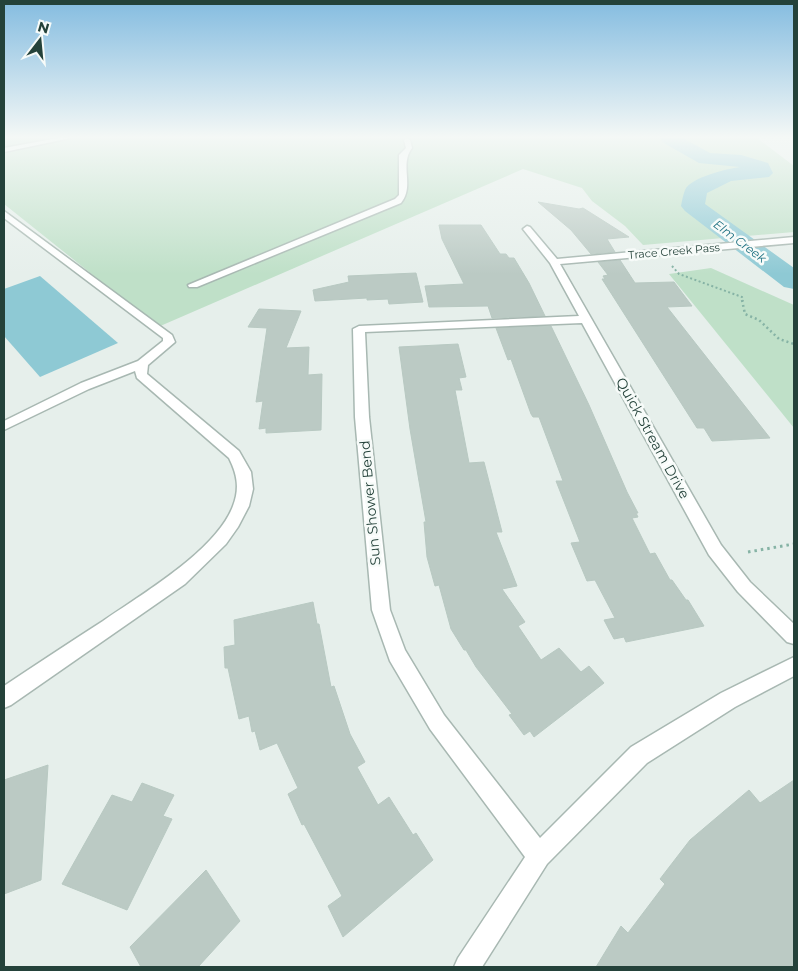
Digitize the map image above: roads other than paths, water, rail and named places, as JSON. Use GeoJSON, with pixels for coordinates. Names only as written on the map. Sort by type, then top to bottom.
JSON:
{"type":"FeatureCollection","features":[{"type":"Feature","properties":{"kind":"street"},"geometry":{"type":"LineString","coordinates":[[193,285],[398,201],[403,195],[403,183]]}},
{"type":"Feature","properties":{"kind":"street"},"geometry":{"type":"LineString","coordinates":[[4,214],[168,337],[169,342],[142,364],[85,386],[4,426]]}},
{"type":"Feature","properties":{"kind":"street","name":"Quick Stream Drive"},"geometry":{"type":"LineString","coordinates":[[527,229],[554,262],[715,550],[744,587],[794,636]]}},
{"type":"Feature","properties":{"kind":"street","name":"Trace Creek Pass"},"geometry":{"type":"LineString","coordinates":[[554,262],[794,240]]}},
{"type":"Feature","properties":{"kind":"street","name":"Sun Shower Bend"},"geometry":{"type":"LineString","coordinates":[[539,856],[437,722],[397,655],[381,610],[362,417],[359,329],[587,320]]}},
{"type":"Feature","properties":{"kind":"street"},"geometry":{"type":"LineString","coordinates":[[4,698],[179,579],[214,546],[229,527],[240,506],[246,489],[246,479],[241,464],[234,455],[141,375],[142,364]]}},
{"type":"Feature","properties":{"kind":"street"},"geometry":{"type":"LineString","coordinates":[[467,967],[539,856],[639,755],[728,700],[794,666]]}},
{"type":"Feature","properties":{"kind":"water"},"geometry":{"type":"Polygon","coordinates":[[[40,276],[118,343],[40,377],[4,336],[4,289],[40,276]]]}},
{"type":"Feature","properties":{"kind":"waterway","name":"Elm Creek"},"geometry":{"type":"LineString","coordinates":[[709,183],[696,190],[693,206],[794,281]]}}]}
